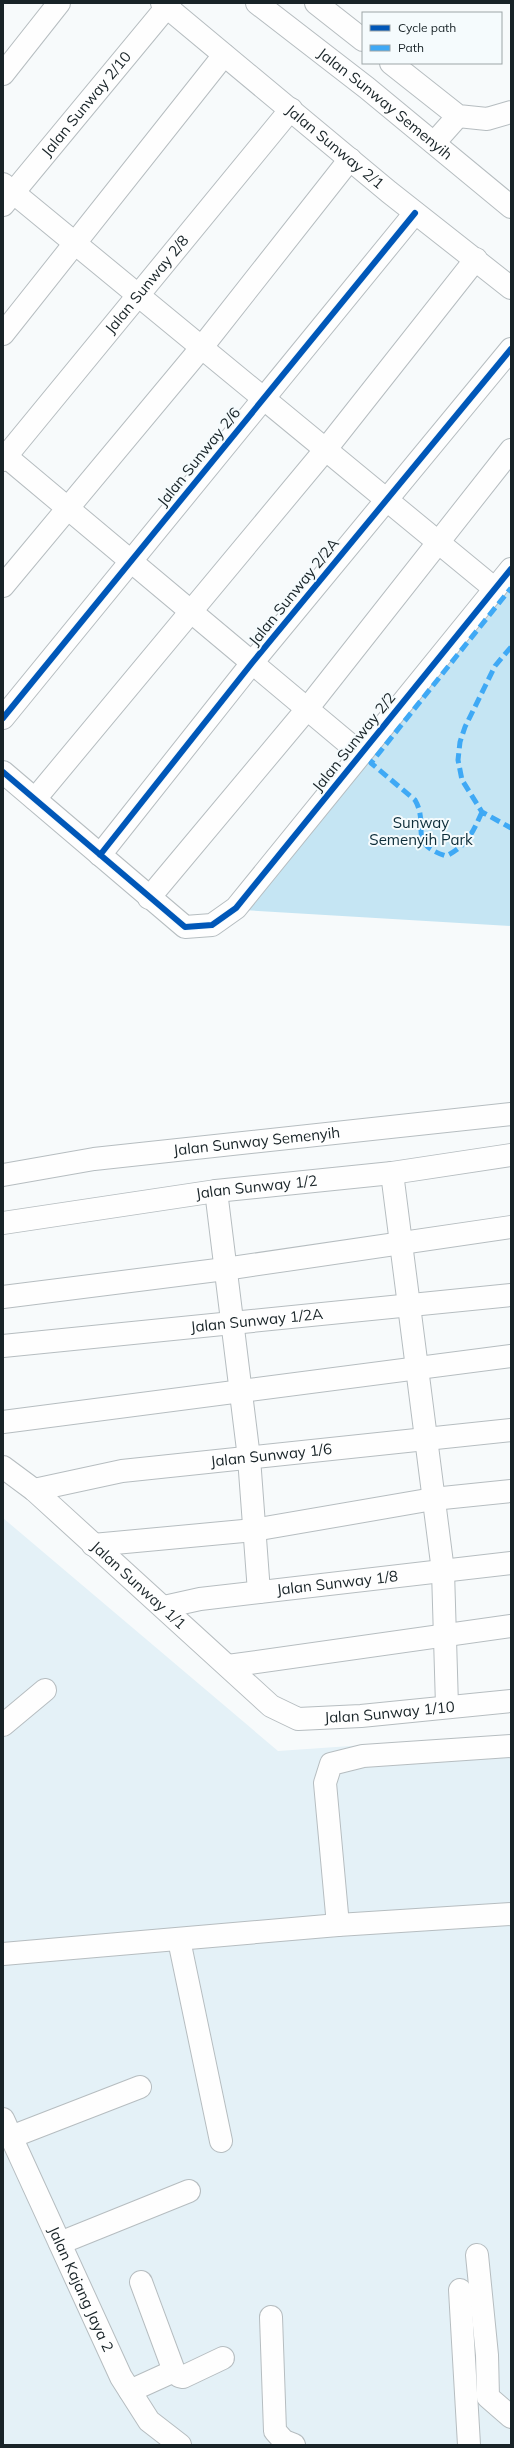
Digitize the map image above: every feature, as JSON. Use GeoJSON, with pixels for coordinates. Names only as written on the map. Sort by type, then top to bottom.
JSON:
{"type":"FeatureCollection","features":[{"type":"Feature","properties":{"kind":"street"},"geometry":{"type":"LineString","coordinates":[[3,74],[59,3]]}},
{"type":"Feature","properties":{"kind":"street","name":"Jalan Sunway Semenyih"},"geometry":{"type":"LineString","coordinates":[[257,3],[434,143],[511,207]]}},
{"type":"Feature","properties":{"kind":"street"},"geometry":{"type":"LineString","coordinates":[[316,3],[362,39]]}},
{"type":"Feature","properties":{"kind":"street","name":"Jalan Sunway 2/1"},"geometry":{"type":"LineString","coordinates":[[166,4],[224,55],[415,213],[476,259],[511,288]]}},
{"type":"Feature","properties":{"kind":"street","name":"Jalan Sunway 2/10"},"geometry":{"type":"LineString","coordinates":[[6,194],[166,4]]}},
{"type":"Feature","properties":{"kind":"street"},"geometry":{"type":"LineString","coordinates":[[3,334],[76,244],[224,55]]}},
{"type":"Feature","properties":{"kind":"street"},"geometry":{"type":"LineString","coordinates":[[392,64],[458,116],[487,120],[511,112]]}},
{"type":"Feature","properties":{"kind":"street","name":"Jalan Sunway 2/8"},"geometry":{"type":"LineString","coordinates":[[4,457],[140,296],[291,109]]}},
{"type":"Feature","properties":{"kind":"street"},"geometry":{"type":"LineString","coordinates":[[434,143],[458,116]]}},
{"type":"Feature","properties":{"kind":"street"},"geometry":{"type":"LineString","coordinates":[[3,586],[202,347],[350,158]]}},
{"type":"Feature","properties":{"kind":"street"},"geometry":{"type":"LineString","coordinates":[[6,194],[76,244],[495,588]]}},
{"type":"Feature","properties":{"kind":"street","name":"Jalan Sunway 2/6"},"geometry":{"type":"LineString","coordinates":[[3,718],[415,213]]}},
{"type":"Feature","properties":{"kind":"street"},"geometry":{"type":"LineString","coordinates":[[35,799],[326,449],[476,259]]}},
{"type":"Feature","properties":{"kind":"street","name":"Jalan Sunway 2/2A"},"geometry":{"type":"LineString","coordinates":[[100,855],[252,663],[511,348]]}},
{"type":"Feature","properties":{"kind":"street"},"geometry":{"type":"LineString","coordinates":[[3,772],[149,898],[307,709],[511,450]]}},
{"type":"Feature","properties":{"kind":"street"},"geometry":{"type":"LineString","coordinates":[[4,457],[131,561],[361,754]]}},
{"type":"Feature","properties":{"kind":"street","name":"Jalan Sunway 2/2"},"geometry":{"type":"LineString","coordinates":[[149,898],[185,927],[212,925],[236,908],[511,569]]}},
{"type":"Feature","properties":{"kind":"street","name":"Jalan Sunway Semenyih"},"geometry":{"type":"LineString","coordinates":[[3,1175],[94,1159],[511,1114]]}},
{"type":"Feature","properties":{"kind":"street","name":"Jalan Sunway 1/2"},"geometry":{"type":"LineString","coordinates":[[3,1223],[216,1192],[392,1173],[511,1155]]}},
{"type":"Feature","properties":{"kind":"street"},"geometry":{"type":"LineString","coordinates":[[392,1173],[443,1571],[444,1636],[448,1706]]}},
{"type":"Feature","properties":{"kind":"street"},"geometry":{"type":"LineString","coordinates":[[216,1192],[249,1458],[259,1592]]}},
{"type":"Feature","properties":{"kind":"street"},"geometry":{"type":"LineString","coordinates":[[3,1297],[225,1269],[511,1227]]}},
{"type":"Feature","properties":{"kind":"street","name":"Jalan Sunway 1/2A"},"geometry":{"type":"LineString","coordinates":[[3,1346],[511,1295]]}},
{"type":"Feature","properties":{"kind":"street"},"geometry":{"type":"LineString","coordinates":[[3,1422],[511,1356]]}},
{"type":"Feature","properties":{"kind":"street","name":"Jalan Sunway 1/6"},"geometry":{"type":"LineString","coordinates":[[34,1490],[122,1471],[511,1430]]}},
{"type":"Feature","properties":{"kind":"street","name":"Jalan Sunway 1/1"},"geometry":{"type":"LineString","coordinates":[[3,1467],[34,1490],[271,1706]]}},
{"type":"Feature","properties":{"kind":"street"},"geometry":{"type":"LineString","coordinates":[[93,1545],[254,1530],[433,1499],[511,1491]]}},
{"type":"Feature","properties":{"kind":"street","name":"Jalan Sunway 1/8"},"geometry":{"type":"LineString","coordinates":[[164,1607],[200,1599],[511,1563]]}},
{"type":"Feature","properties":{"kind":"street"},"geometry":{"type":"LineString","coordinates":[[228,1666],[511,1626]]}},
{"type":"Feature","properties":{"kind":"street"},"geometry":{"type":"LineString","coordinates":[[3,1725],[45,1690]]}},
{"type":"Feature","properties":{"kind":"street","name":"Jalan Sunway 1/10"},"geometry":{"type":"LineString","coordinates":[[271,1706],[298,1718],[361,1716],[448,1706],[511,1701]]}},
{"type":"Feature","properties":{"kind":"street"},"geometry":{"type":"LineString","coordinates":[[338,1925],[325,1782],[330,1764],[363,1756],[511,1746]]}},
{"type":"Feature","properties":{"kind":"street"},"geometry":{"type":"LineString","coordinates":[[3,1954],[179,1940],[338,1925],[511,1914]]}},
{"type":"Feature","properties":{"kind":"street"},"geometry":{"type":"LineString","coordinates":[[179,1940],[221,2141]]}},
{"type":"Feature","properties":{"kind":"street"},"geometry":{"type":"LineString","coordinates":[[7,2128],[140,2087]]}},
{"type":"Feature","properties":{"kind":"street","name":"Jalan Kajang Jaya 2"},"geometry":{"type":"LineString","coordinates":[[7,2128],[122,2377],[149,2421],[180,2445]]}},
{"type":"Feature","properties":{"kind":"street"},"geometry":{"type":"LineString","coordinates":[[60,2243],[189,2191]]}},
{"type":"Feature","properties":{"kind":"street"},"geometry":{"type":"LineString","coordinates":[[477,2255],[487,2355],[488,2397],[511,2417]]}},
{"type":"Feature","properties":{"kind":"street"},"geometry":{"type":"LineString","coordinates":[[141,2282],[174,2370],[179,2376],[183,2377],[223,2358]]}},
{"type":"Feature","properties":{"kind":"street"},"geometry":{"type":"LineString","coordinates":[[460,2290],[469,2445]]}},
{"type":"Feature","properties":{"kind":"street"},"geometry":{"type":"LineString","coordinates":[[271,2317],[275,2431],[284,2441],[294,2445]]}},
{"type":"Feature","properties":{"kind":"street"},"geometry":{"type":"LineString","coordinates":[[130,2391],[174,2370]]}},
{"type":"Feature","properties":{"kind":"shaded area"},"geometry":{"type":"Polygon","coordinates":[[[3,1518],[278,1751],[511,1735],[511,2445],[3,2445],[3,1518]]]}},
{"type":"Feature","properties":{"kind":"green space","name":"Sunway Semenyih Park"},"geometry":{"type":"Polygon","coordinates":[[[511,578],[511,926],[243,910],[511,578]]]}},
{"type":"Feature","properties":{"kind":"marked path"},"geometry":{"type":"LineString","coordinates":[[482,812],[472,832],[459,848],[446,856],[434,851],[426,845],[423,839],[421,833],[421,818],[415,800],[371,763],[511,588]]}},
{"type":"Feature","properties":{"kind":"marked path"},"geometry":{"type":"LineString","coordinates":[[511,647],[495,666],[465,727],[460,742],[458,760],[462,780],[482,812],[511,828]]}},
{"type":"Feature","properties":{"kind":"cycle path"},"geometry":{"type":"LineString","coordinates":[[3,718],[415,213]]}},
{"type":"Feature","properties":{"kind":"cycle path"},"geometry":{"type":"LineString","coordinates":[[100,855],[252,663],[511,349]]}},
{"type":"Feature","properties":{"kind":"cycle path"},"geometry":{"type":"LineString","coordinates":[[3,772],[185,927],[212,925],[236,908],[511,569]]}}]}
